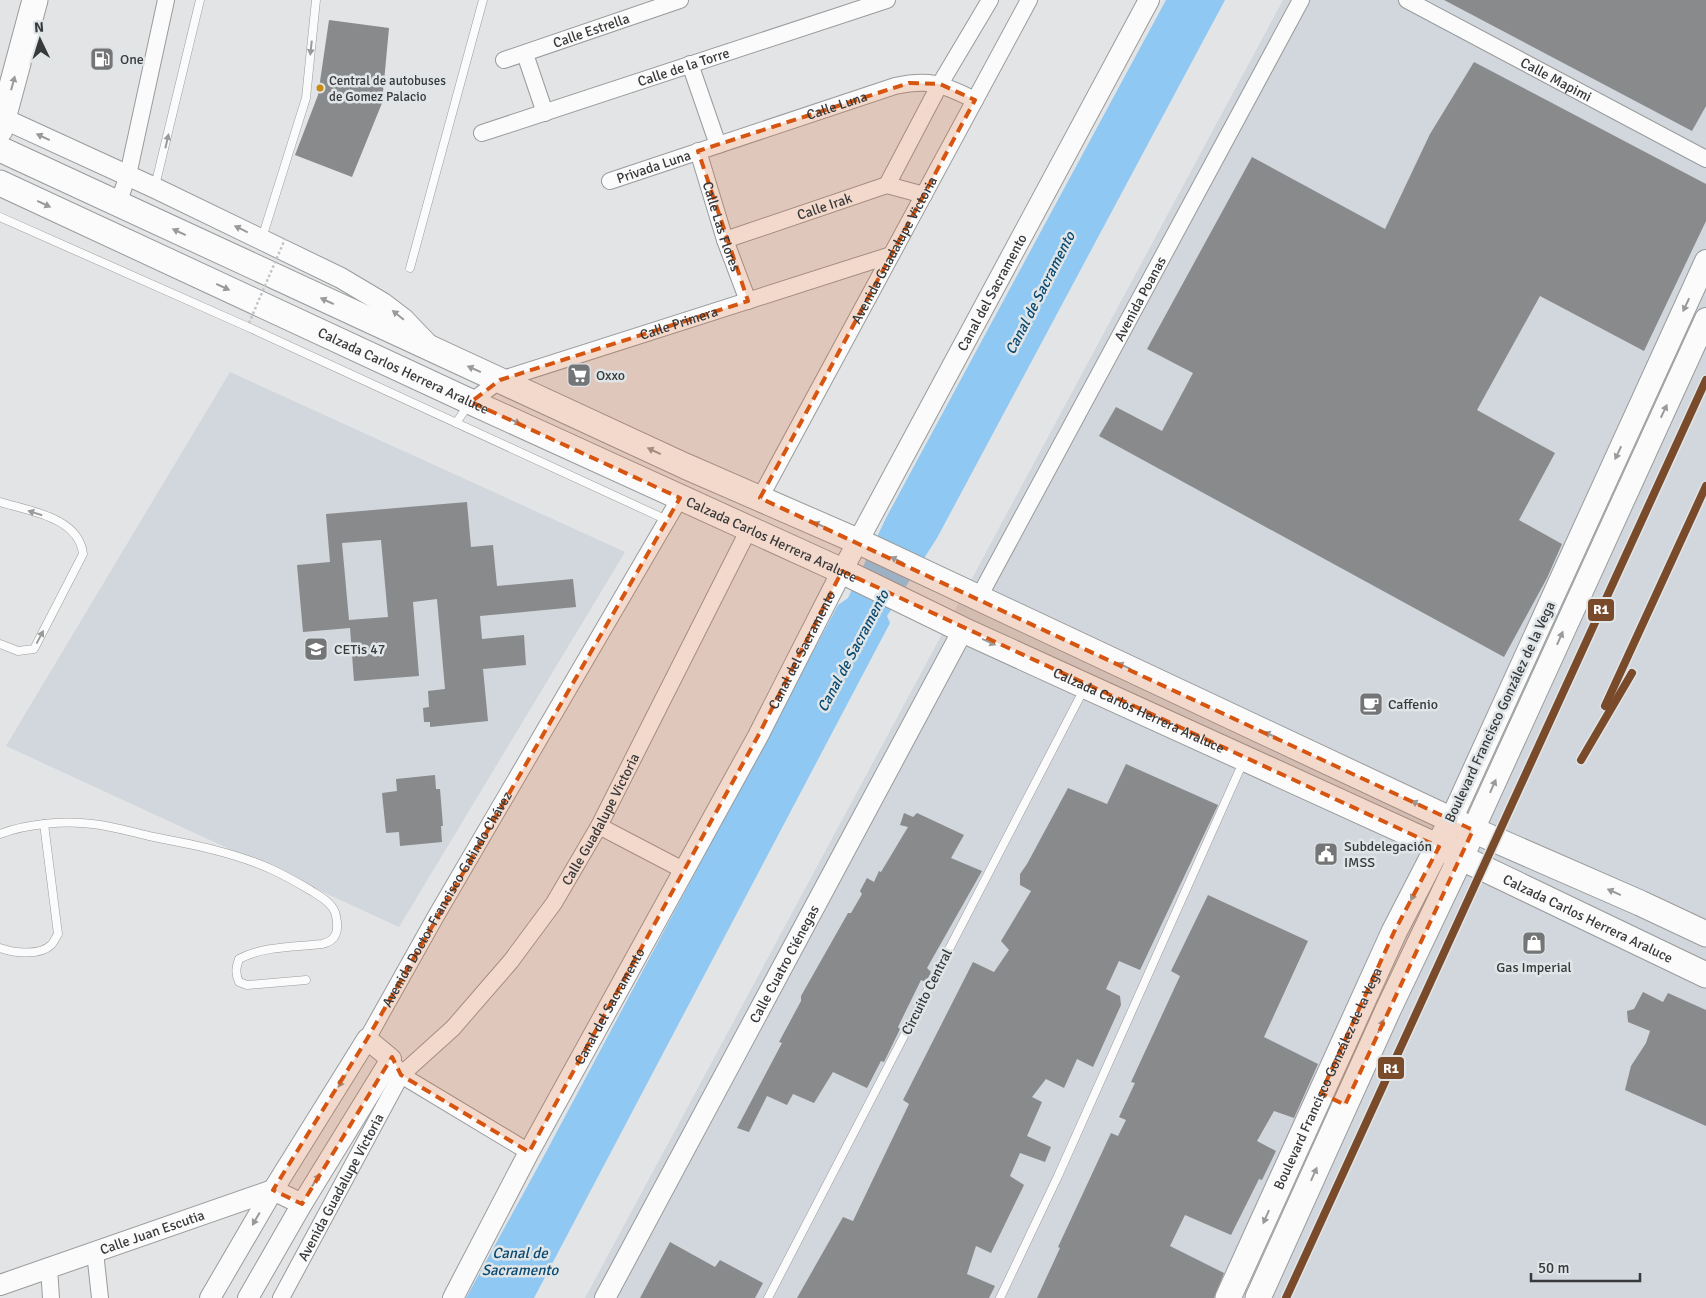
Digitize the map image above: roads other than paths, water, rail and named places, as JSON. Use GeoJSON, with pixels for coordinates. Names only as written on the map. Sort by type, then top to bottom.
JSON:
{"type":"FeatureCollection","features":[{"type":"Feature","properties":{"kind":"main road"},"geometry":{"type":"LineString","coordinates":[[1,122],[35,0]]}},
{"type":"Feature","properties":{"kind":"main road"},"geometry":{"type":"LineString","coordinates":[[0,149],[685,466],[979,597],[1451,820],[1706,934]]}},
{"type":"Feature","properties":{"kind":"main road","name":"Calzada Carlos Herrera Araluce"},"geometry":{"type":"LineString","coordinates":[[0,183],[914,605],[963,630],[1450,853],[1706,974]]}},
{"type":"Feature","properties":{"kind":"main road","name":"Boulevard Francisco González de la Vega"},"geometry":{"type":"LineString","coordinates":[[1258,1298],[1388,1010],[1450,853],[1451,820],[1706,261]]}},
{"type":"Feature","properties":{"kind":"main road","name":"Boulevard Francisco González de la Vega"},"geometry":{"type":"LineString","coordinates":[[1228,1298],[1394,932],[1450,853],[1473,830],[1706,319]]}},
{"type":"Feature","properties":{"kind":"main road"},"geometry":{"type":"LineString","coordinates":[[1584,530],[1605,538]]}},
{"type":"Feature","properties":{"kind":"main road"},"geometry":{"type":"LineString","coordinates":[[1038,664],[1053,632]]}},
{"type":"Feature","properties":{"kind":"main road"},"geometry":{"type":"LineString","coordinates":[[1626,935],[1640,903]]}},
{"type":"Feature","properties":{"kind":"main road"},"geometry":{"type":"LineString","coordinates":[[1321,1094],[1345,1105]]}},
{"type":"Feature","properties":{"kind":"main road"},"geometry":{"type":"LineString","coordinates":[[1245,1262],[1270,1274]]}},
{"type":"Feature","properties":{"kind":"street"},"geometry":{"type":"LineString","coordinates":[[118,204],[128,175],[166,0]]}},
{"type":"Feature","properties":{"kind":"street","name":"Calle Estrella"},"geometry":{"type":"LineString","coordinates":[[504,60],[680,0]]}},
{"type":"Feature","properties":{"kind":"street"},"geometry":{"type":"LineString","coordinates":[[924,195],[887,185],[940,84],[990,0]]}},
{"type":"Feature","properties":{"kind":"street","name":"Avenida Guadalupe Victoria"},"geometry":{"type":"LineString","coordinates":[[760,498],[1029,0]]}},
{"type":"Feature","properties":{"kind":"street","name":"Canal del Sacramento"},"geometry":{"type":"LineString","coordinates":[[453,1298],[529,1152],[685,872],[1150,0]]}},
{"type":"Feature","properties":{"kind":"street","name":"Avenida Poanas"},"geometry":{"type":"LineString","coordinates":[[979,597],[1301,0]]}},
{"type":"Feature","properties":{"kind":"street","name":"Calle Mapimi"},"geometry":{"type":"LineString","coordinates":[[1406,0],[1706,159]]}},
{"type":"Feature","properties":{"kind":"street","name":"Calle de la Torre"},"geometry":{"type":"LineString","coordinates":[[482,133],[882,1]]}},
{"type":"Feature","properties":{"kind":"street"},"geometry":{"type":"LineString","coordinates":[[524,54],[545,113]]}},
{"type":"Feature","properties":{"kind":"street"},"geometry":{"type":"LineString","coordinates":[[690,64],[718,145]]}},
{"type":"Feature","properties":{"kind":"street","name":"Calle Luna"},"geometry":{"type":"LineString","coordinates":[[698,151],[895,86],[923,82],[940,84],[976,100]]}},
{"type":"Feature","properties":{"kind":"street"},"geometry":{"type":"LineString","coordinates":[[1,122],[128,175],[341,278],[383,303],[404,319],[433,350]]}},
{"type":"Feature","properties":{"kind":"street","name":"Privada Luna"},"geometry":{"type":"LineString","coordinates":[[610,181],[698,151]]}},
{"type":"Feature","properties":{"kind":"street","name":"Calle Las Flores"},"geometry":{"type":"LineString","coordinates":[[698,151],[725,240],[748,301]]}},
{"type":"Feature","properties":{"kind":"street","name":"Calle Irak"},"geometry":{"type":"LineString","coordinates":[[725,240],[887,185]]}},
{"type":"Feature","properties":{"kind":"street","name":"Calle Primera"},"geometry":{"type":"LineString","coordinates":[[471,402],[500,380],[891,255]]}},
{"type":"Feature","properties":{"kind":"street","name":"Avenida Doctor Francisco Galindo Chávez"},"geometry":{"type":"LineString","coordinates":[[210,1298],[273,1190],[367,1039],[436,916],[680,498]]}},
{"type":"Feature","properties":{"kind":"street","name":"Calle Guadalupe Victoria"},"geometry":{"type":"LineString","coordinates":[[396,1067],[453,1028],[511,961],[554,903],[599,826],[749,529]]}},
{"type":"Feature","properties":{"kind":"street","name":"Calle Cuatro Ciénegas"},"geometry":{"type":"LineString","coordinates":[[605,1298],[963,630]]}},
{"type":"Feature","properties":{"kind":"street"},"geometry":{"type":"LineString","coordinates":[[599,826],[685,872]]}},
{"type":"Feature","properties":{"kind":"street"},"geometry":{"type":"LineString","coordinates":[[367,1039],[396,1067],[529,1152]]}},
{"type":"Feature","properties":{"kind":"street"},"geometry":{"type":"LineString","coordinates":[[248,1298],[302,1204],[396,1067]]}},
{"type":"Feature","properties":{"kind":"street","name":"Avenida Guadalupe Victoria"},"geometry":{"type":"LineString","coordinates":[[281,1298],[396,1067]]}},
{"type":"Feature","properties":{"kind":"street"},"geometry":{"type":"LineString","coordinates":[[273,1190],[302,1204]]}},
{"type":"Feature","properties":{"kind":"street","name":"Calle Juan Escutia"},"geometry":{"type":"LineString","coordinates":[[0,1285],[273,1190]]}},
{"type":"Feature","properties":{"kind":"street"},"geometry":{"type":"LineString","coordinates":[[95,1252],[100,1298]]}},
{"type":"Feature","properties":{"kind":"street"},"geometry":{"type":"LineString","coordinates":[[49,1268],[51,1298]]}},
{"type":"Feature","properties":{"kind":"lane"},"geometry":{"type":"LineString","coordinates":[[155,188],[200,0]]}},
{"type":"Feature","properties":{"kind":"lane"},"geometry":{"type":"LineString","coordinates":[[262,239],[306,98],[316,0]]}},
{"type":"Feature","properties":{"kind":"lane"},"geometry":{"type":"LineString","coordinates":[[410,268],[483,0]]}},
{"type":"Feature","properties":{"kind":"lane"},"geometry":{"type":"LineString","coordinates":[[0,217],[239,323],[668,520]]}},
{"type":"Feature","properties":{"kind":"lane"},"geometry":{"type":"LineString","coordinates":[[456,423],[471,402]]}},
{"type":"Feature","properties":{"kind":"lane"},"geometry":{"type":"LineString","coordinates":[[0,502],[58,520],[78,536],[83,554],[34,648],[18,651],[0,644]]}},
{"type":"Feature","properties":{"kind":"lane","name":"Circuito Central"},"geometry":{"type":"LineString","coordinates":[[768,1298],[1086,685]]}},
{"type":"Feature","properties":{"kind":"lane"},"geometry":{"type":"LineString","coordinates":[[1000,1298],[1062,1167],[1244,758]]}},
{"type":"Feature","properties":{"kind":"lane"},"geometry":{"type":"LineString","coordinates":[[0,834],[17,828],[44,824],[92,824],[193,845],[266,867],[327,901],[336,913],[337,928],[335,937],[330,943],[247,954],[239,959],[236,966],[236,975],[239,982],[247,985],[306,980]]}},
{"type":"Feature","properties":{"kind":"lane"},"geometry":{"type":"LineString","coordinates":[[0,948],[24,952],[43,950],[52,945],[58,934],[44,824]]}},
{"type":"Feature","properties":{"kind":"water","name":"Canal de Sacramento"},"geometry":{"type":"Polygon","coordinates":[[[1166,0],[1225,0],[937,538],[887,616],[890,623],[534,1298],[466,1298],[838,605],[848,598],[886,518],[1166,0]]]}},
{"type":"Feature","properties":{"kind":"place","name":"One"},"geometry":{"type":"Point","coordinates":[102,59]}},
{"type":"Feature","properties":{"kind":"place","name":"Central de autobuses de Gomez Palacio"},"geometry":{"type":"Point","coordinates":[320,88]}},
{"type":"Feature","properties":{"kind":"place","name":"Oxxo"},"geometry":{"type":"Point","coordinates":[579,375]}},
{"type":"Feature","properties":{"kind":"place","name":"CETis 47"},"geometry":{"type":"Point","coordinates":[316,649]}},
{"type":"Feature","properties":{"kind":"place","name":"Caffenio"},"geometry":{"type":"Point","coordinates":[1371,704]}},
{"type":"Feature","properties":{"kind":"place","name":"Subdelegación IMSS"},"geometry":{"type":"Point","coordinates":[1326,854]}},
{"type":"Feature","properties":{"kind":"place","name":"Gas Imperial"},"geometry":{"type":"Point","coordinates":[1534,943]}}]}
